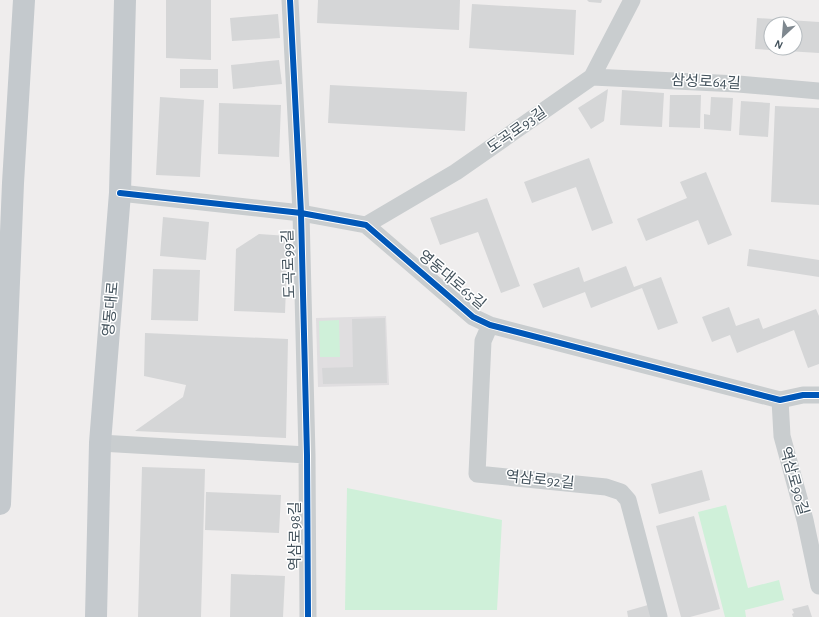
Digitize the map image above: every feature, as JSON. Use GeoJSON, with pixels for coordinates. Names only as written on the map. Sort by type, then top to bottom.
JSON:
{"type":"FeatureCollection","features":[{"type":"Feature","properties":{"kind":"main road"},"geometry":{"type":"LineString","coordinates":[[0,504],[6,183],[24,0]]}},
{"type":"Feature","properties":{"kind":"main road","name":"영동대로"},"geometry":{"type":"LineString","coordinates":[[96,617],[100,443],[120,193],[125,0]]}},
{"type":"Feature","properties":{"kind":"street","name":"도곡로99길"},"geometry":{"type":"LineString","coordinates":[[290,0],[301,213],[307,455]]}},
{"type":"Feature","properties":{"kind":"street","name":"도곡로93길"},"geometry":{"type":"LineString","coordinates":[[366,225],[456,172],[592,77],[632,0]]}},
{"type":"Feature","properties":{"kind":"street","name":"삼성로64길"},"geometry":{"type":"LineString","coordinates":[[592,77],[738,84],[819,91]]}},
{"type":"Feature","properties":{"kind":"street"},"geometry":{"type":"LineString","coordinates":[[120,193],[301,213],[366,225]]}},
{"type":"Feature","properties":{"kind":"street","name":"영동대로65길"},"geometry":{"type":"LineString","coordinates":[[366,225],[473,317],[490,326],[780,400],[803,395],[819,395]]}},
{"type":"Feature","properties":{"kind":"street","name":"역삼로92길"},"geometry":{"type":"LineString","coordinates":[[490,326],[483,341],[477,474],[606,487],[621,492],[628,500],[659,617]]}},
{"type":"Feature","properties":{"kind":"street","name":"역삼로90길"},"geometry":{"type":"LineString","coordinates":[[780,400],[782,436],[805,520],[819,586]]}},
{"type":"Feature","properties":{"kind":"street"},"geometry":{"type":"LineString","coordinates":[[100,443],[307,455]]}},
{"type":"Feature","properties":{"kind":"street","name":"역삼로98길"},"geometry":{"type":"LineString","coordinates":[[307,455],[308,617]]}},
{"type":"Feature","properties":{"kind":"shaded area"},"geometry":{"type":"Polygon","coordinates":[[[386,316],[389,385],[318,387],[316,318],[386,316]]]}},
{"type":"Feature","properties":{"kind":"green space"},"geometry":{"type":"Polygon","coordinates":[[[339,320],[340,357],[320,357],[319,321],[339,320]]]}},
{"type":"Feature","properties":{"kind":"green space"},"geometry":{"type":"Polygon","coordinates":[[[347,488],[502,520],[497,610],[345,610],[347,488]]]}},
{"type":"Feature","properties":{"kind":"green space"},"geometry":{"type":"Polygon","coordinates":[[[726,505],[748,588],[779,580],[784,600],[745,610],[746,617],[725,617],[698,512],[726,505]]]}},
{"type":"Feature","properties":{"kind":"building"},"geometry":{"type":"Polygon","coordinates":[[[166,0],[211,0],[211,60],[166,58],[166,0]]]}},
{"type":"Feature","properties":{"kind":"building"},"geometry":{"type":"Polygon","coordinates":[[[318,0],[460,0],[459,30],[317,23],[318,0]]]}},
{"type":"Feature","properties":{"kind":"building"},"geometry":{"type":"Polygon","coordinates":[[[587,0],[602,0],[601,3],[589,2],[587,0]]]}},
{"type":"Feature","properties":{"kind":"building"},"geometry":{"type":"Polygon","coordinates":[[[472,4],[576,10],[574,55],[469,48],[472,4]]]}},
{"type":"Feature","properties":{"kind":"building"},"geometry":{"type":"Polygon","coordinates":[[[278,14],[280,38],[232,41],[230,18],[278,14]]]}},
{"type":"Feature","properties":{"kind":"building"},"geometry":{"type":"Polygon","coordinates":[[[757,18],[763,18],[763,50],[755,49],[757,18]]]}},
{"type":"Feature","properties":{"kind":"building"},"geometry":{"type":"Polygon","coordinates":[[[803,21],[819,22],[819,53],[803,52],[803,21]]]}},
{"type":"Feature","properties":{"kind":"building"},"geometry":{"type":"Polygon","coordinates":[[[279,60],[282,84],[233,89],[231,65],[279,60]]]}},
{"type":"Feature","properties":{"kind":"building"},"geometry":{"type":"Polygon","coordinates":[[[180,69],[218,69],[218,88],[180,88],[180,69]]]}},
{"type":"Feature","properties":{"kind":"building"},"geometry":{"type":"Polygon","coordinates":[[[330,85],[467,92],[465,131],[328,123],[330,85]]]}},
{"type":"Feature","properties":{"kind":"building"},"geometry":{"type":"Polygon","coordinates":[[[608,89],[604,121],[591,129],[578,108],[608,89]]]}},
{"type":"Feature","properties":{"kind":"building"},"geometry":{"type":"Polygon","coordinates":[[[622,90],[664,93],[662,127],[620,125],[622,90]]]}},
{"type":"Feature","properties":{"kind":"building"},"geometry":{"type":"Polygon","coordinates":[[[670,95],[701,95],[700,128],[669,127],[670,95]]]}},
{"type":"Feature","properties":{"kind":"building"},"geometry":{"type":"Polygon","coordinates":[[[160,97],[204,100],[200,177],[156,175],[160,97]]]}},
{"type":"Feature","properties":{"kind":"building"},"geometry":{"type":"Polygon","coordinates":[[[711,97],[733,98],[731,131],[704,129],[704,114],[710,115],[711,97]]]}},
{"type":"Feature","properties":{"kind":"building"},"geometry":{"type":"Polygon","coordinates":[[[741,101],[770,103],[768,137],[739,135],[741,101]]]}},
{"type":"Feature","properties":{"kind":"building"},"geometry":{"type":"Polygon","coordinates":[[[219,103],[281,105],[279,157],[218,154],[219,103]]]}},
{"type":"Feature","properties":{"kind":"building"},"geometry":{"type":"Polygon","coordinates":[[[775,106],[819,108],[819,205],[771,202],[775,106]]]}},
{"type":"Feature","properties":{"kind":"building"},"geometry":{"type":"Polygon","coordinates":[[[589,158],[613,223],[592,231],[576,187],[532,203],[524,182],[589,158]]]}},
{"type":"Feature","properties":{"kind":"building"},"geometry":{"type":"Polygon","coordinates":[[[706,172],[732,235],[708,245],[698,220],[646,241],[637,219],[687,198],[680,182],[706,172]]]}},
{"type":"Feature","properties":{"kind":"building"},"geometry":{"type":"Polygon","coordinates":[[[487,198],[520,286],[501,293],[478,232],[440,245],[430,218],[487,198]]]}},
{"type":"Feature","properties":{"kind":"building"},"geometry":{"type":"Polygon","coordinates":[[[163,217],[209,222],[206,260],[160,256],[163,217]]]}},
{"type":"Feature","properties":{"kind":"building"},"geometry":{"type":"Polygon","coordinates":[[[259,234],[288,236],[285,313],[234,311],[236,249],[259,234]]]}},
{"type":"Feature","properties":{"kind":"building"},"geometry":{"type":"Polygon","coordinates":[[[749,249],[819,260],[819,277],[747,266],[749,249]]]}},
{"type":"Feature","properties":{"kind":"building"},"geometry":{"type":"Polygon","coordinates":[[[626,266],[634,287],[661,277],[678,323],[658,330],[642,288],[591,308],[585,292],[543,308],[533,284],[579,267],[584,282],[626,266]]]}},
{"type":"Feature","properties":{"kind":"building"},"geometry":{"type":"Polygon","coordinates":[[[153,269],[200,270],[198,321],[151,320],[153,269]]]}},
{"type":"Feature","properties":{"kind":"building"},"geometry":{"type":"Polygon","coordinates":[[[729,307],[736,326],[759,318],[763,329],[816,309],[819,316],[819,364],[808,368],[794,330],[737,353],[730,335],[712,342],[702,317],[729,307]]]}},
{"type":"Feature","properties":{"kind":"building"},"geometry":{"type":"Polygon","coordinates":[[[385,318],[387,383],[323,384],[322,368],[353,367],[352,319],[385,318]]]}},
{"type":"Feature","properties":{"kind":"building"},"geometry":{"type":"Polygon","coordinates":[[[145,333],[288,339],[286,438],[135,431],[183,397],[186,385],[144,376],[145,333]]]}},
{"type":"Feature","properties":{"kind":"building"},"geometry":{"type":"Polygon","coordinates":[[[142,467],[205,469],[201,617],[138,617],[142,467]]]}},
{"type":"Feature","properties":{"kind":"building"},"geometry":{"type":"Polygon","coordinates":[[[702,470],[710,500],[659,514],[651,484],[702,470]]]}},
{"type":"Feature","properties":{"kind":"building"},"geometry":{"type":"Polygon","coordinates":[[[206,492],[281,495],[279,533],[205,530],[206,492]]]}},
{"type":"Feature","properties":{"kind":"building"},"geometry":{"type":"Polygon","coordinates":[[[694,516],[720,609],[690,617],[681,617],[656,526],[694,516]]]}},
{"type":"Feature","properties":{"kind":"building"},"geometry":{"type":"Polygon","coordinates":[[[231,574],[285,576],[283,617],[230,617],[231,574]]]}},
{"type":"Feature","properties":{"kind":"building"},"geometry":{"type":"Polygon","coordinates":[[[648,605],[652,617],[628,617],[627,611],[648,605]]]}},
{"type":"Feature","properties":{"kind":"building"},"geometry":{"type":"Polygon","coordinates":[[[808,605],[812,617],[793,617],[792,614],[794,613],[792,609],[808,605]]]}},
{"type":"Feature","properties":{"kind":"cycle path"},"geometry":{"type":"LineString","coordinates":[[290,0],[301,213],[307,455],[308,617]]}},
{"type":"Feature","properties":{"kind":"cycle path"},"geometry":{"type":"LineString","coordinates":[[120,193],[301,213],[366,225],[473,317],[490,325],[780,400],[803,395],[819,395]]}}]}
